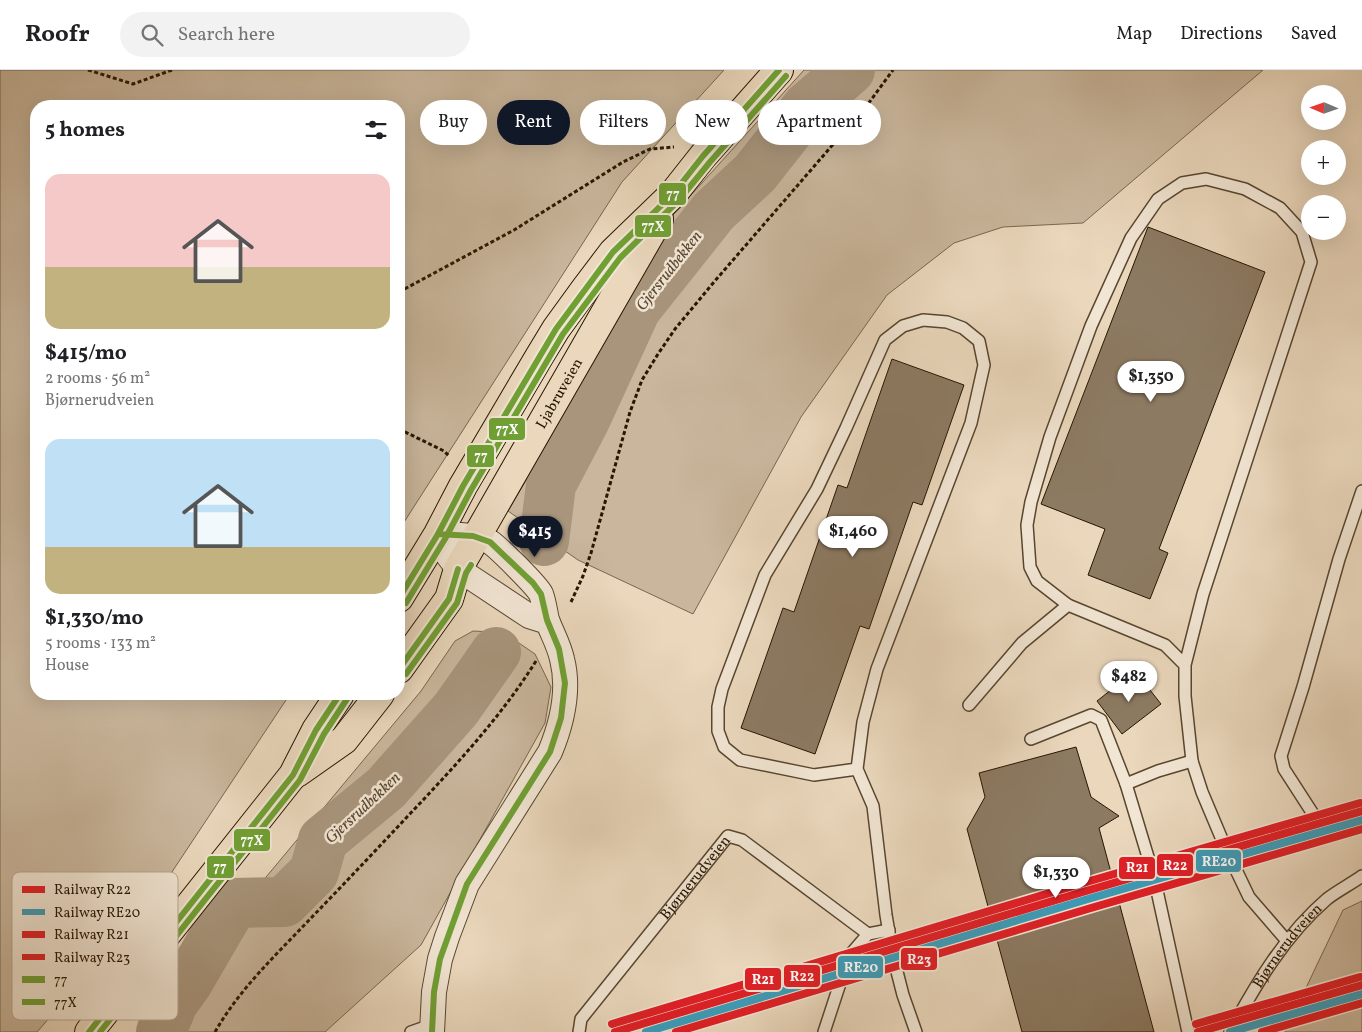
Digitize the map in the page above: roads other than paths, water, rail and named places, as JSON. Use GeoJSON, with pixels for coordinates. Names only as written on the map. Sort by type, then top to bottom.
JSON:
{"type":"FeatureCollection","features":[{"type":"Feature","properties":{"kind":"main road","name":"Ljabruveien"},"geometry":{"type":"LineString","coordinates":[[405,588],[556,329],[613,252],[673,194],[703,156],[778,70]]}},
{"type":"Feature","properties":{"kind":"main road","name":"Ljabruveien"},"geometry":{"type":"LineString","coordinates":[[405,661],[449,599],[458,569],[673,194]]}},
{"type":"Feature","properties":{"kind":"main road"},"geometry":{"type":"LineString","coordinates":[[178,920],[294,775],[316,730],[336,700]]}},
{"type":"Feature","properties":{"kind":"main road"},"geometry":{"type":"LineString","coordinates":[[294,775],[344,740],[375,700]]}},
{"type":"Feature","properties":{"kind":"main road"},"geometry":{"type":"LineString","coordinates":[[89,1032],[99,1020]]}},
{"type":"Feature","properties":{"kind":"street"},"geometry":{"type":"LineString","coordinates":[[425,1030],[440,959],[468,884],[540,770],[560,729],[564,708],[563,661],[548,622],[540,592],[489,541],[459,534],[438,534],[446,553],[458,569],[529,616],[548,622]]}},
{"type":"Feature","properties":{"kind":"lane"},"geometry":{"type":"LineString","coordinates":[[1185,665],[1165,645],[1068,605],[1037,581],[1030,567],[1027,525],[1030,502],[1050,437],[1091,326],[1131,238],[1158,199],[1182,183],[1206,179],[1245,189],[1280,208],[1302,232],[1311,262],[1203,594],[1185,665],[1185,696],[1192,761],[1202,792],[1249,897],[1286,941]]}},
{"type":"Feature","properties":{"kind":"lane"},"geometry":{"type":"LineString","coordinates":[[857,769],[814,775],[740,760],[724,747],[718,731],[718,708],[722,689],[765,575],[817,489],[885,340],[903,326],[923,320],[946,322],[963,328],[979,341],[984,365],[971,423],[877,668],[863,722],[857,769],[873,806],[888,930],[898,976],[916,1032]]}},
{"type":"Feature","properties":{"kind":"lane"},"geometry":{"type":"LineString","coordinates":[[1315,817],[1284,769],[1281,756],[1303,687],[1339,559],[1362,491]]}},
{"type":"Feature","properties":{"kind":"lane"},"geometry":{"type":"LineString","coordinates":[[968,705],[1022,643],[1068,605]]}},
{"type":"Feature","properties":{"kind":"lane"},"geometry":{"type":"LineString","coordinates":[[1031,739],[1091,715],[1101,720],[1126,784],[1154,877],[1188,1032]]}},
{"type":"Feature","properties":{"kind":"lane"},"geometry":{"type":"LineString","coordinates":[[1126,784],[1158,771],[1192,761]]}},
{"type":"Feature","properties":{"kind":"lane","name":"Bjørnerudveien"},"geometry":{"type":"LineString","coordinates":[[579,1032],[581,1019],[728,836],[742,840],[868,934]]}},
{"type":"Feature","properties":{"kind":"lane","name":"Bjørnerudveien"},"geometry":{"type":"LineString","coordinates":[[1230,1032],[1259,981],[1286,941],[1327,899],[1362,876]]}},
{"type":"Feature","properties":{"kind":"lane"},"geometry":{"type":"LineString","coordinates":[[824,1032],[849,956],[868,934],[888,930]]}},
{"type":"Feature","properties":{"kind":"waterway","name":"Gjersrudbekken"},"geometry":{"type":"LineString","coordinates":[[544,541],[551,485],[584,422],[636,309],[714,211],[755,173],[807,107],[850,70]]}},
{"type":"Feature","properties":{"kind":"waterway","name":"Gjersrudbekken"},"geometry":{"type":"LineString","coordinates":[[178,996],[234,903],[284,902],[314,872],[323,840],[386,788],[456,709],[496,652]]}},
{"type":"Feature","properties":{"kind":"waterway","name":"Gjersrudbekken"},"geometry":{"type":"LineString","coordinates":[[161,1032],[166,1020]]}},
{"type":"Feature","properties":{"kind":"rail line","name":"R21"},"geometry":{"type":"LineString","coordinates":[[612,1024],[1083,883],[1360,803]]}},
{"type":"Feature","properties":{"kind":"rail line","name":"R22"},"geometry":{"type":"LineString","coordinates":[[615,1032],[1086,891],[1362,811]]}},
{"type":"Feature","properties":{"kind":"rail line","name":"RE20"},"geometry":{"type":"LineString","coordinates":[[646,1032],[1088,899],[1362,820]]}},
{"type":"Feature","properties":{"kind":"rail line","name":"R23"},"geometry":{"type":"LineString","coordinates":[[676,1032],[1362,829]]}},
{"type":"Feature","properties":{"kind":"rail line","name":"R21"},"geometry":{"type":"LineString","coordinates":[[1196,1024],[1360,977]]}},
{"type":"Feature","properties":{"kind":"rail line","name":"R22"},"geometry":{"type":"LineString","coordinates":[[1198,1032],[1362,985]]}},
{"type":"Feature","properties":{"kind":"rail line","name":"RE20"},"geometry":{"type":"LineString","coordinates":[[1230,1032],[1362,994]]}},
{"type":"Feature","properties":{"kind":"rail line","name":"R23"},"geometry":{"type":"LineString","coordinates":[[1262,1032],[1362,1003]]}}]}
